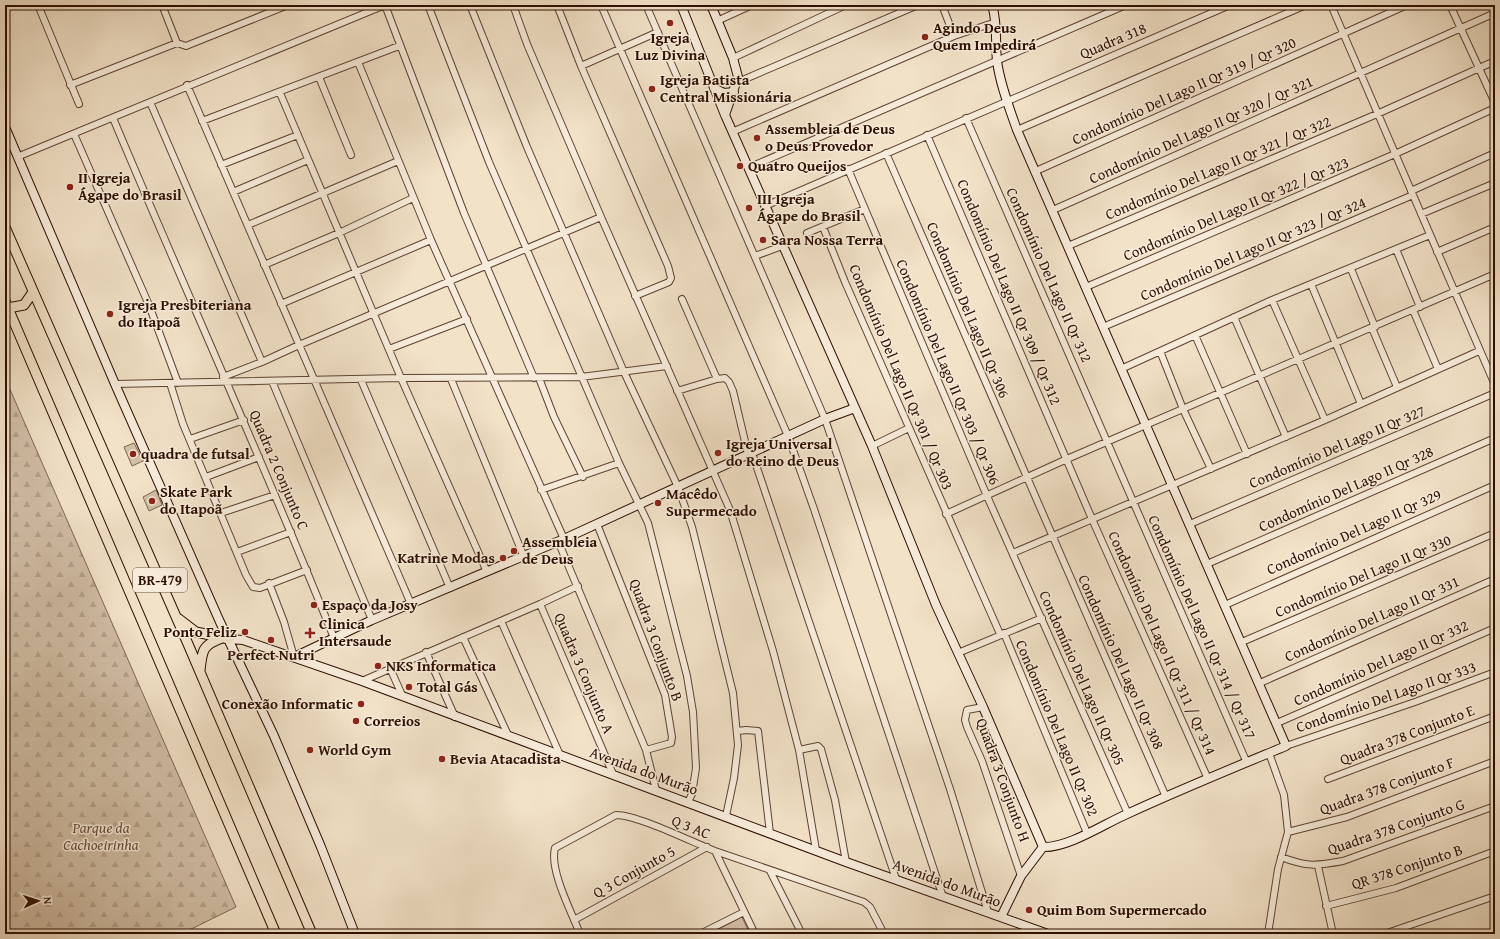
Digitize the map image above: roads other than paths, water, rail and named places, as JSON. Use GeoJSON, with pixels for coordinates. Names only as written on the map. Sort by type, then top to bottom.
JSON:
{"type":"FeatureCollection","features":[{"type":"Feature","properties":{"kind":"main road","name":"BR-479"},"geometry":{"type":"LineString","coordinates":[[5,227],[175,615],[312,934]]}},
{"type":"Feature","properties":{"kind":"main road"},"geometry":{"type":"LineString","coordinates":[[6,305],[24,305],[33,292]]}},
{"type":"Feature","properties":{"kind":"main road","name":"BR-479"},"geometry":{"type":"LineString","coordinates":[[6,305],[276,934]]}},
{"type":"Feature","properties":{"kind":"main road"},"geometry":{"type":"LineString","coordinates":[[175,615],[192,630],[225,638]]}},
{"type":"Feature","properties":{"kind":"main road"},"geometry":{"type":"LineString","coordinates":[[200,674],[204,648],[209,643],[225,638]]}},
{"type":"Feature","properties":{"kind":"street"},"geometry":{"type":"LineString","coordinates":[[38,5],[79,104]]}},
{"type":"Feature","properties":{"kind":"street"},"geometry":{"type":"LineString","coordinates":[[162,5],[177,43]]}},
{"type":"Feature","properties":{"kind":"street"},"geometry":{"type":"LineString","coordinates":[[70,85],[177,43],[186,46],[288,5]]}},
{"type":"Feature","properties":{"kind":"street"},"geometry":{"type":"LineString","coordinates":[[17,157],[113,118],[187,85],[385,5],[444,165],[487,266],[582,477]]}},
{"type":"Feature","properties":{"kind":"street"},"geometry":{"type":"LineString","coordinates":[[428,5],[489,162],[525,248],[619,463],[651,532],[687,676],[691,698],[695,730],[696,768],[692,794],[688,802]]}},
{"type":"Feature","properties":{"kind":"street"},"geometry":{"type":"LineString","coordinates":[[470,5],[624,372],[678,487],[692,527],[733,693],[738,732],[734,778],[726,816]]}},
{"type":"Feature","properties":{"kind":"street"},"geometry":{"type":"LineString","coordinates":[[513,5],[527,44],[601,217],[730,510],[775,658],[799,750],[816,850]]}},
{"type":"Feature","properties":{"kind":"street"},"geometry":{"type":"LineString","coordinates":[[557,5],[581,66],[670,273],[669,282],[635,296]]}},
{"type":"Feature","properties":{"kind":"street"},"geometry":{"type":"LineString","coordinates":[[601,5],[788,436],[943,897]]}},
{"type":"Feature","properties":{"kind":"street"},"geometry":{"type":"LineString","coordinates":[[646,5],[825,419],[950,789],[988,912]]}},
{"type":"Feature","properties":{"kind":"street"},"geometry":{"type":"LineString","coordinates":[[681,5],[732,132],[872,446],[936,605],[983,706],[1043,847],[1057,846],[1166,797],[1286,746],[1260,683],[1121,369],[1054,210],[1018,130],[1007,101],[997,61],[996,22],[992,5]]}},
{"type":"Feature","properties":{"kind":"street"},"geometry":{"type":"LineString","coordinates":[[710,5],[738,71],[738,82],[725,115]]}},
{"type":"Feature","properties":{"kind":"street"},"geometry":{"type":"LineString","coordinates":[[717,22],[752,5]]}},
{"type":"Feature","properties":{"kind":"street"},"geometry":{"type":"LineString","coordinates":[[733,58],[846,5]]}},
{"type":"Feature","properties":{"kind":"street"},"geometry":{"type":"LineString","coordinates":[[738,82],[918,5]]}},
{"type":"Feature","properties":{"kind":"street"},"geometry":{"type":"LineString","coordinates":[[942,5],[954,36]]}},
{"type":"Feature","properties":{"kind":"street"},"geometry":{"type":"LineString","coordinates":[[748,168],[1126,5]]}},
{"type":"Feature","properties":{"kind":"street","name":"Quadra 318"},"geometry":{"type":"LineString","coordinates":[[765,206],[1230,5]]}},
{"type":"Feature","properties":{"kind":"street"},"geometry":{"type":"LineString","coordinates":[[1018,130],[1306,5]]}},
{"type":"Feature","properties":{"kind":"street"},"geometry":{"type":"LineString","coordinates":[[1331,5],[1453,291],[1495,385]]}},
{"type":"Feature","properties":{"kind":"street","name":"Condomínio Del Lago II Qr 319 / Qr 320"},"geometry":{"type":"LineString","coordinates":[[1036,171],[1407,5]]}},
{"type":"Feature","properties":{"kind":"street"},"geometry":{"type":"LineString","coordinates":[[1450,5],[1495,103]]}},
{"type":"Feature","properties":{"kind":"street","name":"Condomínio Del Lago II Qr 320 / Qr 321"},"geometry":{"type":"LineString","coordinates":[[1054,210],[1495,13]]}},
{"type":"Feature","properties":{"kind":"street"},"geometry":{"type":"LineString","coordinates":[[732,132],[954,36],[996,22]]}},
{"type":"Feature","properties":{"kind":"street"},"geometry":{"type":"LineString","coordinates":[[581,66],[658,32]]}},
{"type":"Feature","properties":{"kind":"street"},"geometry":{"type":"LineString","coordinates":[[202,121],[399,46]]}},
{"type":"Feature","properties":{"kind":"street","name":"Condomínio Del Lago II Qr 321 / Qr 322"},"geometry":{"type":"LineString","coordinates":[[1068,246],[1377,114],[1495,61]]}},
{"type":"Feature","properties":{"kind":"street"},"geometry":{"type":"LineString","coordinates":[[358,62],[412,198],[467,319],[491,378],[541,490],[578,586],[646,750],[656,790]]}},
{"type":"Feature","properties":{"kind":"street"},"geometry":{"type":"LineString","coordinates":[[319,77],[351,155]]}},
{"type":"Feature","properties":{"kind":"street"},"geometry":{"type":"LineString","coordinates":[[187,85],[220,165],[248,225],[411,604]]}},
{"type":"Feature","properties":{"kind":"street"},"geometry":{"type":"LineString","coordinates":[[714,88],[724,94],[734,92]]}},
{"type":"Feature","properties":{"kind":"street"},"geometry":{"type":"LineString","coordinates":[[280,92],[339,233],[375,313],[401,378],[487,572]]}},
{"type":"Feature","properties":{"kind":"street"},"geometry":{"type":"LineString","coordinates":[[150,102],[262,362]]}},
{"type":"Feature","properties":{"kind":"street","name":"Condomínio Del Lago II Qr 322 / Qr 323"},"geometry":{"type":"LineString","coordinates":[[1086,288],[1395,154],[1495,108]]}},
{"type":"Feature","properties":{"kind":"street","name":"Quadra 2 Conjunto C"},"geometry":{"type":"LineString","coordinates":[[113,118],[244,420],[334,638]]}},
{"type":"Feature","properties":{"kind":"street","name":"Condomínio Del Lago II Qr 312"},"geometry":{"type":"LineString","coordinates":[[966,118],[1133,502]]}},
{"type":"Feature","properties":{"kind":"street"},"geometry":{"type":"LineString","coordinates":[[5,127],[225,638],[277,743],[321,847],[355,934]]}},
{"type":"Feature","properties":{"kind":"street"},"geometry":{"type":"LineString","coordinates":[[74,134],[149,305],[178,383]]}},
{"type":"Feature","properties":{"kind":"street"},"geometry":{"type":"LineString","coordinates":[[220,165],[298,135]]}},
{"type":"Feature","properties":{"kind":"street","name":"Condomínio Del Lago II Qr 309 / Qr 312"},"geometry":{"type":"LineString","coordinates":[[927,135],[1092,519]]}},
{"type":"Feature","properties":{"kind":"street","name":"Condomínio Del Lago II Qr 306"},"geometry":{"type":"LineString","coordinates":[[886,153],[1052,537]]}},
{"type":"Feature","properties":{"kind":"street","name":"Condomínio Del Lago II Qr 323 / Qr 324"},"geometry":{"type":"LineString","coordinates":[[1103,327],[1412,193],[1495,153]]}},
{"type":"Feature","properties":{"kind":"street"},"geometry":{"type":"LineString","coordinates":[[233,192],[308,160]]}},
{"type":"Feature","properties":{"kind":"street"},"geometry":{"type":"LineString","coordinates":[[248,225],[398,161]]}},
{"type":"Feature","properties":{"kind":"street","name":"Condomínio Del Lago II Qr 303 / Qr 306"},"geometry":{"type":"LineString","coordinates":[[848,169],[1013,554]]}},
{"type":"Feature","properties":{"kind":"street"},"geometry":{"type":"LineString","coordinates":[[1421,214],[1495,183]]}},
{"type":"Feature","properties":{"kind":"street"},"geometry":{"type":"LineString","coordinates":[[264,265],[339,233],[412,198]]}},
{"type":"Feature","properties":{"kind":"street"},"geometry":{"type":"LineString","coordinates":[[807,233],[865,209]]}},
{"type":"Feature","properties":{"kind":"street"},"geometry":{"type":"LineString","coordinates":[[225,379],[299,345],[601,217]]}},
{"type":"Feature","properties":{"kind":"street","name":"Condomínio Del Lago II Qr 301 / Qr 303"},"geometry":{"type":"LineString","coordinates":[[823,227],[946,514],[1002,634]]}},
{"type":"Feature","properties":{"kind":"street"},"geometry":{"type":"LineString","coordinates":[[1437,252],[1495,227]]}},
{"type":"Feature","properties":{"kind":"street"},"geometry":{"type":"LineString","coordinates":[[1121,369],[1272,300],[1351,269],[1430,235]]}},
{"type":"Feature","properties":{"kind":"street"},"geometry":{"type":"LineString","coordinates":[[281,304],[357,273],[431,240]]}},
{"type":"Feature","properties":{"kind":"street"},"geometry":{"type":"LineString","coordinates":[[755,256],[782,246]]}},
{"type":"Feature","properties":{"kind":"street"},"geometry":{"type":"LineString","coordinates":[[1396,249],[1420,307]]}},
{"type":"Feature","properties":{"kind":"street"},"geometry":{"type":"LineString","coordinates":[[1351,269],[1397,387]]}},
{"type":"Feature","properties":{"kind":"street"},"geometry":{"type":"LineString","coordinates":[[946,514],[1067,459],[1147,426],[1420,307],[1453,291],[1493,275],[1495,283]]}},
{"type":"Feature","properties":{"kind":"street"},"geometry":{"type":"LineString","coordinates":[[1311,284],[1361,404]]}},
{"type":"Feature","properties":{"kind":"street"},"geometry":{"type":"LineString","coordinates":[[682,299],[717,379]]}},
{"type":"Feature","properties":{"kind":"street"},"geometry":{"type":"LineString","coordinates":[[1272,300],[1325,420]]}},
{"type":"Feature","properties":{"kind":"street"},"geometry":{"type":"LineString","coordinates":[[1412,310],[1438,370]]}},
{"type":"Feature","properties":{"kind":"street"},"geometry":{"type":"LineString","coordinates":[[1234,317],[1261,376],[1286,437]]}},
{"type":"Feature","properties":{"kind":"street"},"geometry":{"type":"LineString","coordinates":[[389,349],[467,319]]}},
{"type":"Feature","properties":{"kind":"street"},"geometry":{"type":"LineString","coordinates":[[1195,335],[1247,454]]}},
{"type":"Feature","properties":{"kind":"street"},"geometry":{"type":"LineString","coordinates":[[1013,554],[1247,454],[1479,351]]}},
{"type":"Feature","properties":{"kind":"street"},"geometry":{"type":"LineString","coordinates":[[1160,352],[1183,409],[1211,469]]}},
{"type":"Feature","properties":{"kind":"street"},"geometry":{"type":"LineString","coordinates":[[115,384],[178,383],[225,379],[272,382],[401,378],[451,379],[581,377],[667,366]]}},
{"type":"Feature","properties":{"kind":"street"},"geometry":{"type":"LineString","coordinates":[[677,391],[717,379],[725,378],[729,382],[750,454],[896,880]]}},
{"type":"Feature","properties":{"kind":"street"},"geometry":{"type":"LineString","coordinates":[[451,379],[524,557]]}},
{"type":"Feature","properties":{"kind":"street"},"geometry":{"type":"LineString","coordinates":[[361,380],[450,588]]}},
{"type":"Feature","properties":{"kind":"street"},"geometry":{"type":"LineString","coordinates":[[272,382],[372,620]]}},
{"type":"Feature","properties":{"kind":"street"},"geometry":{"type":"LineString","coordinates":[[170,383],[177,410],[206,476],[249,582],[253,587],[260,588],[307,570]]}},
{"type":"Feature","properties":{"kind":"street","name":"Condomínio Del Lago II Qr 327"},"geometry":{"type":"LineString","coordinates":[[1190,524],[1495,393]]}},
{"type":"Feature","properties":{"kind":"street"},"geometry":{"type":"LineString","coordinates":[[269,584],[284,622],[294,657],[372,620],[524,557],[825,419],[855,408]]}},
{"type":"Feature","properties":{"kind":"street"},"geometry":{"type":"LineString","coordinates":[[190,439],[244,420]]}},
{"type":"Feature","properties":{"kind":"street"},"geometry":{"type":"LineString","coordinates":[[872,446],[909,428]]}},
{"type":"Feature","properties":{"kind":"street","name":"Condomínio Del Lago II Qr 328"},"geometry":{"type":"LineString","coordinates":[[1207,564],[1495,438]]}},
{"type":"Feature","properties":{"kind":"street"},"geometry":{"type":"LineString","coordinates":[[206,476],[259,457]]}},
{"type":"Feature","properties":{"kind":"street"},"geometry":{"type":"LineString","coordinates":[[541,490],[619,463]]}},
{"type":"Feature","properties":{"kind":"street","name":"Condomínio Del Lago II Qr 329"},"geometry":{"type":"LineString","coordinates":[[1225,605],[1495,485]]}},
{"type":"Feature","properties":{"kind":"street"},"geometry":{"type":"LineString","coordinates":[[221,513],[275,495]]}},
{"type":"Feature","properties":{"kind":"street","name":"Condomínio Del Lago II Qr 314 / Qr 317"},"geometry":{"type":"LineString","coordinates":[[1133,502],[1247,763]]}},
{"type":"Feature","properties":{"kind":"street","name":"Condomínio Del Lago II Qr 311 / Qr 314"},"geometry":{"type":"LineString","coordinates":[[1092,519],[1208,779]]}},
{"type":"Feature","properties":{"kind":"street","name":"Quadra 3 Conjunto B"},"geometry":{"type":"LineString","coordinates":[[597,524],[665,695],[672,738],[671,743],[646,750]]}},
{"type":"Feature","properties":{"kind":"street"},"geometry":{"type":"LineString","coordinates":[[237,552],[291,532]]}},
{"type":"Feature","properties":{"kind":"street","name":"Condomínio Del Lago II Qr 330"},"geometry":{"type":"LineString","coordinates":[[1242,642],[1495,533]]}},
{"type":"Feature","properties":{"kind":"street","name":"Condomínio Del Lago II Qr 308"},"geometry":{"type":"LineString","coordinates":[[1052,537],[1166,797]]}},
{"type":"Feature","properties":{"kind":"street","name":"Condomínio Del Lago II Qr 305"},"geometry":{"type":"LineString","coordinates":[[1013,554],[1128,814]]}},
{"type":"Feature","properties":{"kind":"street","name":"Condomínio Del Lago II Qr 331"},"geometry":{"type":"LineString","coordinates":[[1260,683],[1495,579]]}},
{"type":"Feature","properties":{"kind":"street","name":"Quadra 3 Conjunto A"},"geometry":{"type":"LineString","coordinates":[[362,681],[578,586]]}},
{"type":"Feature","properties":{"kind":"street","name":"Quadra 3 Conjunto A"},"geometry":{"type":"LineString","coordinates":[[540,604],[613,774]]}},
{"type":"Feature","properties":{"kind":"street"},"geometry":{"type":"LineString","coordinates":[[958,653],[1042,618]]}},
{"type":"Feature","properties":{"kind":"street"},"geometry":{"type":"LineString","coordinates":[[501,621],[560,755]]}},
{"type":"Feature","properties":{"kind":"street","name":"Condomínio Del Lago II Qr 332"},"geometry":{"type":"LineString","coordinates":[[1277,723],[1495,628]]}},
{"type":"Feature","properties":{"kind":"street","name":"Condomínio Del Lago II Qr 302"},"geometry":{"type":"LineString","coordinates":[[1002,634],[1087,833]]}},
{"type":"Feature","properties":{"kind":"street"},"geometry":{"type":"LineString","coordinates":[[463,637],[508,735]]}},
{"type":"Feature","properties":{"kind":"street","name":"Avenida do Murão"},"geometry":{"type":"LineString","coordinates":[[225,638],[243,640],[402,695],[455,717],[508,735],[846,862],[1048,934]]}},
{"type":"Feature","properties":{"kind":"street"},"geometry":{"type":"LineString","coordinates":[[426,652],[455,717]]}},
{"type":"Feature","properties":{"kind":"street"},"geometry":{"type":"LineString","coordinates":[[390,668],[402,695]]}},
{"type":"Feature","properties":{"kind":"street","name":"Condomínio Del Lago II Qr 333"},"geometry":{"type":"LineString","coordinates":[[1286,746],[1415,702],[1495,672]]}},
{"type":"Feature","properties":{"kind":"street","name":"Quadra 3 Conjunto H"},"geometry":{"type":"LineString","coordinates":[[983,706],[967,710],[965,720],[982,761],[1021,876]]}},
{"type":"Feature","properties":{"kind":"street","name":"Quadra 378 Conjunto E"},"geometry":{"type":"LineString","coordinates":[[1328,780],[1495,716]]}},
{"type":"Feature","properties":{"kind":"street"},"geometry":{"type":"LineString","coordinates":[[738,732],[746,730],[758,731],[770,833]]}},
{"type":"Feature","properties":{"kind":"street"},"geometry":{"type":"LineString","coordinates":[[799,750],[818,746],[822,749],[835,800],[846,862]]}},
{"type":"Feature","properties":{"kind":"street"},"geometry":{"type":"LineString","coordinates":[[1268,934],[1278,868],[1288,832],[1284,795],[1269,753]]}},
{"type":"Feature","properties":{"kind":"street","name":"Quadra 378 Conjunto F"},"geometry":{"type":"LineString","coordinates":[[1288,832],[1347,816],[1495,761]]}},
{"type":"Feature","properties":{"kind":"street","name":"Quadra 378 Conjunto G"},"geometry":{"type":"LineString","coordinates":[[1281,857],[1304,865],[1318,866],[1364,854],[1495,806]]}},
{"type":"Feature","properties":{"kind":"street","name":"Q 3 AC"},"geometry":{"type":"LineString","coordinates":[[574,920],[559,881],[554,855],[555,848],[616,815],[640,820],[715,850],[755,934]]}},
{"type":"Feature","properties":{"kind":"street","name":"Q 3 Conjunto 5"},"geometry":{"type":"LineString","coordinates":[[574,920],[707,847]]}},
{"type":"Feature","properties":{"kind":"street","name":"Quadra 3 Conjunto H"},"geometry":{"type":"LineString","coordinates":[[1001,917],[1021,876],[1043,847]]}},
{"type":"Feature","properties":{"kind":"street"},"geometry":{"type":"LineString","coordinates":[[715,850],[770,871],[864,902],[870,907],[884,934]]}},
{"type":"Feature","properties":{"kind":"street","name":"QR 378 Conjunto B"},"geometry":{"type":"LineString","coordinates":[[1326,906],[1396,888],[1495,851]]}},
{"type":"Feature","properties":{"kind":"street"},"geometry":{"type":"LineString","coordinates":[[1318,866],[1333,934]]}},
{"type":"Feature","properties":{"kind":"street"},"geometry":{"type":"LineString","coordinates":[[770,871],[802,934]]}},
{"type":"Feature","properties":{"kind":"street"},"geometry":{"type":"LineString","coordinates":[[1384,934],[1495,896]]}},
{"type":"Feature","properties":{"kind":"street"},"geometry":{"type":"LineString","coordinates":[[700,934],[744,912]]}},
{"type":"Feature","properties":{"kind":"street"},"geometry":{"type":"LineString","coordinates":[[574,920],[580,934]]}},
{"type":"Feature","properties":{"kind":"place","name":"Igreja Luz Divina"},"geometry":{"type":"Point","coordinates":[670,23]}},
{"type":"Feature","properties":{"kind":"place","name":"Agindo Deus Quem Impedirá"},"geometry":{"type":"Point","coordinates":[925,37]}},
{"type":"Feature","properties":{"kind":"place","name":"Igreja Batista Central Missionária"},"geometry":{"type":"Point","coordinates":[652,89]}},
{"type":"Feature","properties":{"kind":"place","name":"Assembleia de Deus o Deus Provedor"},"geometry":{"type":"Point","coordinates":[757,138]}},
{"type":"Feature","properties":{"kind":"place","name":"Quatro Queijos"},"geometry":{"type":"Point","coordinates":[740,166]}},
{"type":"Feature","properties":{"kind":"place","name":"II Igreja Ágape do Brasil"},"geometry":{"type":"Point","coordinates":[70,187]}},
{"type":"Feature","properties":{"kind":"place","name":"III Igreja Ágape do Brasil"},"geometry":{"type":"Point","coordinates":[749,208]}},
{"type":"Feature","properties":{"kind":"place","name":"Sara Nossa Terra"},"geometry":{"type":"Point","coordinates":[763,240]}},
{"type":"Feature","properties":{"kind":"place","name":"Igreja Presbiteriana do Itapoã"},"geometry":{"type":"Point","coordinates":[110,314]}},
{"type":"Feature","properties":{"kind":"place","name":"Igreja Universal do Reino de Deus"},"geometry":{"type":"Point","coordinates":[718,453]}},
{"type":"Feature","properties":{"kind":"place","name":"quadra de futsal"},"geometry":{"type":"Point","coordinates":[133,454]}},
{"type":"Feature","properties":{"kind":"place","name":"Skate Park do Itapoã"},"geometry":{"type":"Point","coordinates":[152,501]}},
{"type":"Feature","properties":{"kind":"place","name":"Macêdo Supermecado"},"geometry":{"type":"Point","coordinates":[658,503]}},
{"type":"Feature","properties":{"kind":"place","name":"Assembleia de Deus"},"geometry":{"type":"Point","coordinates":[514,551]}},
{"type":"Feature","properties":{"kind":"place","name":"Katrine Modas"},"geometry":{"type":"Point","coordinates":[503,558]}},
{"type":"Feature","properties":{"kind":"place","name":"Espaço da Josy"},"geometry":{"type":"Point","coordinates":[314,605]}},
{"type":"Feature","properties":{"kind":"place","name":"Ponto Feliz"},"geometry":{"type":"Point","coordinates":[245,632]}},
{"type":"Feature","properties":{"kind":"place","name":"Clinica Intersaude"},"geometry":{"type":"Point","coordinates":[310,633]}},
{"type":"Feature","properties":{"kind":"place","name":"Perfect Nutri"},"geometry":{"type":"Point","coordinates":[271,640]}},
{"type":"Feature","properties":{"kind":"place","name":"NKS Informatica"},"geometry":{"type":"Point","coordinates":[378,666]}},
{"type":"Feature","properties":{"kind":"place","name":"Total Gás"},"geometry":{"type":"Point","coordinates":[409,687]}},
{"type":"Feature","properties":{"kind":"place","name":"Conexão Informatic"},"geometry":{"type":"Point","coordinates":[361,704]}},
{"type":"Feature","properties":{"kind":"place","name":"Correios"},"geometry":{"type":"Point","coordinates":[356,721]}},
{"type":"Feature","properties":{"kind":"place","name":"World Gym"},"geometry":{"type":"Point","coordinates":[310,750]}},
{"type":"Feature","properties":{"kind":"place","name":"Bevia Atacadista"},"geometry":{"type":"Point","coordinates":[442,759]}},
{"type":"Feature","properties":{"kind":"place","name":"Quim Bom Supermercado"},"geometry":{"type":"Point","coordinates":[1029,910]}},
{"type":"Feature","properties":{"kind":"park label","name":"Parque da Cachoeirinha"},"geometry":{"type":"Point","coordinates":[101,836]}}]}
